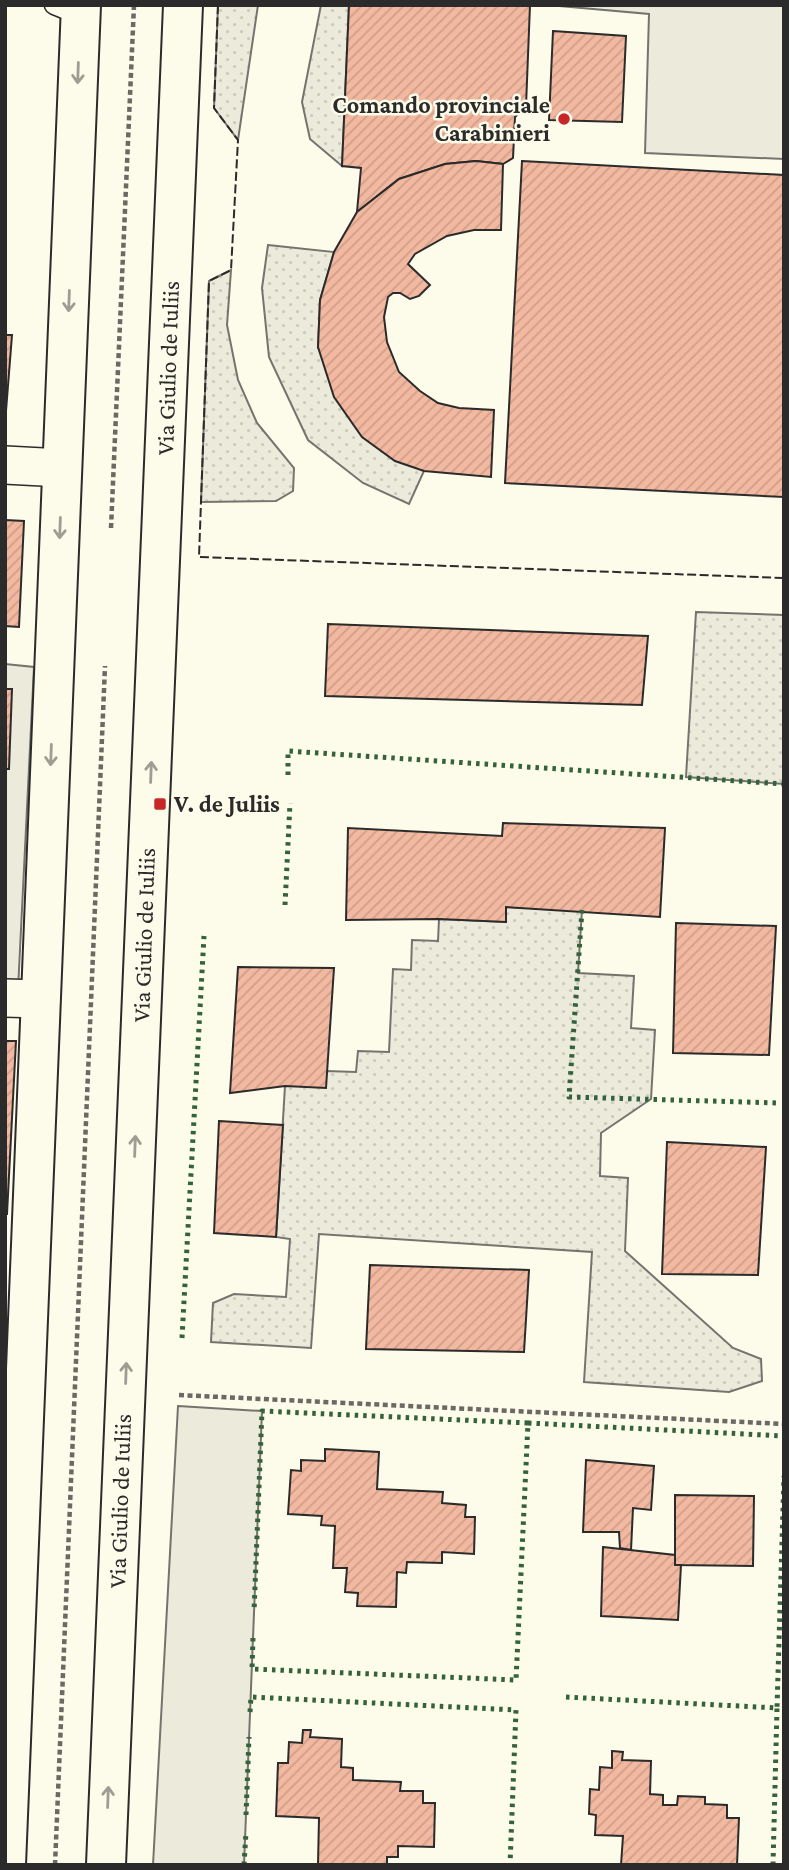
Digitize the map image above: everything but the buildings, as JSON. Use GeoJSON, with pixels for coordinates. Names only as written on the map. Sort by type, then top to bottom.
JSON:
{"type":"FeatureCollection","features":[{"type":"Feature","properties":{"kind":"main road"},"geometry":{"type":"LineString","coordinates":[[6,1865],[23,998],[62,468],[72,9]]}},
{"type":"Feature","properties":{"kind":"main road","name":"Via Giulio de Iuliis"},"geometry":{"type":"LineString","coordinates":[[106,1865],[185,15]]}},
{"type":"Feature","properties":{"kind":"street"},"geometry":{"type":"LineString","coordinates":[[5,465],[62,468]]}},
{"type":"Feature","properties":{"kind":"path"},"geometry":{"type":"LineString","coordinates":[[111,528],[134,5]]}},
{"type":"Feature","properties":{"kind":"path"},"geometry":{"type":"LineString","coordinates":[[55,1865],[105,666]]}},
{"type":"Feature","properties":{"kind":"path"},"geometry":{"type":"LineString","coordinates":[[179,1395],[784,1424]]}},
{"type":"Feature","properties":{"kind":"shaded area"},"geometry":{"type":"Polygon","coordinates":[[[218,5],[258,5],[238,140],[214,108],[218,5]]]}},
{"type":"Feature","properties":{"kind":"shaded area"},"geometry":{"type":"Polygon","coordinates":[[[321,5],[349,5],[342,166],[310,139],[302,102],[321,5]]]}},
{"type":"Feature","properties":{"kind":"shaded area"},"geometry":{"type":"Polygon","coordinates":[[[548,5],[784,5],[784,159],[645,153],[649,14],[548,5]]]}},
{"type":"Feature","properties":{"kind":"shaded area"},"geometry":{"type":"Polygon","coordinates":[[[268,245],[334,252],[320,300],[318,348],[424,471],[409,504],[363,483],[308,440],[269,357],[262,288],[268,245]]]}},
{"type":"Feature","properties":{"kind":"shaded area"},"geometry":{"type":"Polygon","coordinates":[[[231,270],[227,325],[238,380],[257,423],[294,468],[293,491],[276,501],[201,502],[209,281],[231,270]]]}},
{"type":"Feature","properties":{"kind":"shaded area"},"geometry":{"type":"Polygon","coordinates":[[[696,612],[784,615],[784,784],[686,777],[696,612]]]}},
{"type":"Feature","properties":{"kind":"shaded area"},"geometry":{"type":"Polygon","coordinates":[[[5,664],[34,667],[18,990],[5,989],[5,664]]]}},
{"type":"Feature","properties":{"kind":"shaded area"},"geometry":{"type":"Polygon","coordinates":[[[506,907],[582,910],[578,973],[634,976],[631,1028],[655,1030],[651,1099],[601,1133],[600,1176],[628,1178],[625,1251],[733,1348],[761,1359],[762,1381],[729,1392],[584,1382],[592,1252],[319,1234],[311,1348],[211,1342],[213,1303],[234,1294],[286,1297],[290,1239],[276,1237],[285,1086],[326,1071],[356,1072],[358,1051],[389,1052],[393,969],[411,970],[412,940],[438,941],[439,919],[506,922],[506,907]]]}},
{"type":"Feature","properties":{"kind":"shaded area"},"geometry":{"type":"Polygon","coordinates":[[[178,1406],[262,1411],[244,1865],[153,1865],[178,1406]]]}},
{"type":"Feature","properties":{"kind":"hedge"},"geometry":{"type":"LineString","coordinates":[[288,775],[288,751],[784,784]]}},
{"type":"Feature","properties":{"kind":"hedge"},"geometry":{"type":"LineString","coordinates":[[285,905],[290,803]]}},
{"type":"Feature","properties":{"kind":"hedge"},"geometry":{"type":"LineString","coordinates":[[582,910],[569,1097],[779,1103]]}},
{"type":"Feature","properties":{"kind":"hedge"},"geometry":{"type":"LineString","coordinates":[[182,1338],[204,936]]}},
{"type":"Feature","properties":{"kind":"hedge"},"geometry":{"type":"LineString","coordinates":[[253,1638],[252,1669],[516,1680],[528,1423],[262,1411],[254,1612]]}},
{"type":"Feature","properties":{"kind":"hedge"},"geometry":{"type":"LineString","coordinates":[[528,1423],[784,1436]]}},
{"type":"Feature","properties":{"kind":"hedge"},"geometry":{"type":"LineString","coordinates":[[566,1697],[777,1708],[784,1476]]}},
{"type":"Feature","properties":{"kind":"hedge"},"geometry":{"type":"LineString","coordinates":[[250,1712],[251,1697],[516,1710],[510,1865]]}},
{"type":"Feature","properties":{"kind":"hedge"},"geometry":{"type":"LineString","coordinates":[[773,1865],[777,1708]]}},
{"type":"Feature","properties":{"kind":"hedge"},"geometry":{"type":"LineString","coordinates":[[246,1815],[249,1737]]}},
{"type":"Feature","properties":{"kind":"hedge"},"geometry":{"type":"LineString","coordinates":[[244,1865],[246,1832]]}},
{"type":"Feature","properties":{"kind":"fence"},"geometry":{"type":"LineString","coordinates":[[218,5],[214,108],[238,140],[231,270],[209,281],[199,557],[784,578]]}},
{"type":"Feature","properties":{"kind":"place","name":"Comando provinciale Carabinieri"},"geometry":{"type":"Point","coordinates":[564,119]}},
{"type":"Feature","properties":{"kind":"place","name":"V. de Juliis"},"geometry":{"type":"Point","coordinates":[160,804]}}]}
